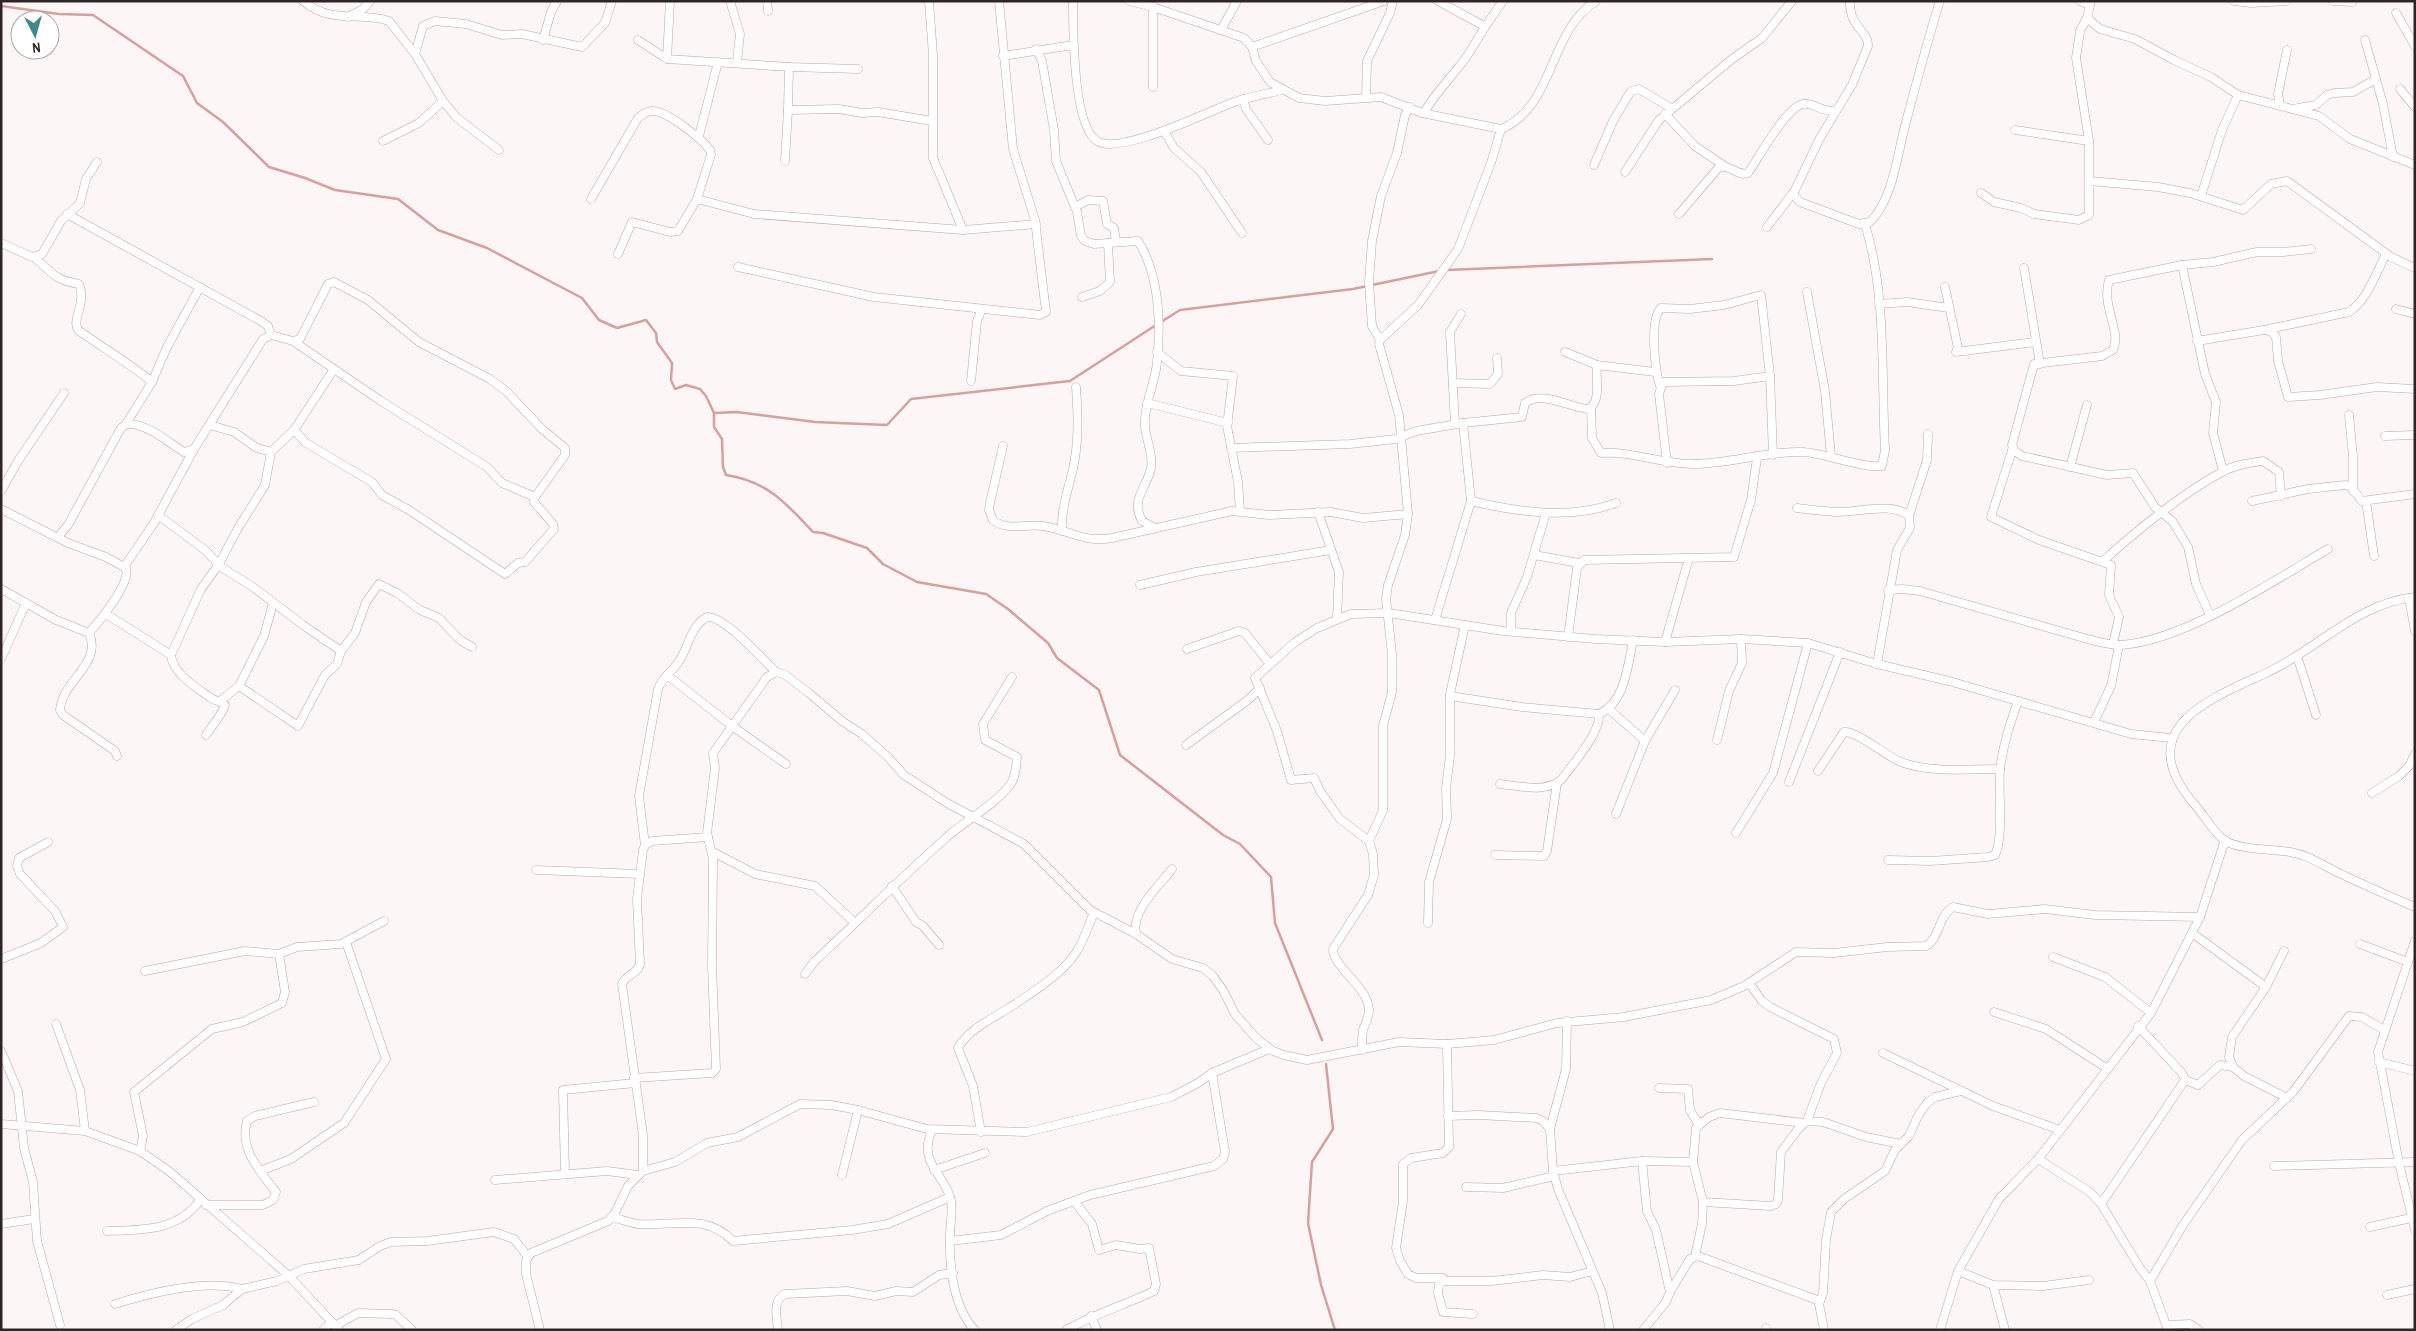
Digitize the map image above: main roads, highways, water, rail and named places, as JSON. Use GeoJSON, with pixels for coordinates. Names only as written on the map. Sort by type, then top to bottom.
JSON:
{"type":"FeatureCollection","features":[{"type":"Feature","properties":{"kind":"waterway"},"geometry":{"type":"LineString","coordinates":[[1,6],[59,14],[93,15],[183,76],[197,103],[223,122],[269,167],[335,190],[398,199],[438,230],[487,248],[582,298],[599,320],[617,328],[646,320],[656,333],[657,342],[672,363],[671,380],[675,389],[686,385],[700,389],[706,396],[714,413],[714,427],[722,439],[723,467],[726,475],[753,482],[764,488],[784,503],[813,532],[823,533],[867,548],[883,564],[917,582],[986,594],[1008,609],[1048,643],[1057,658],[1099,690],[1120,755],[1223,835],[1240,844],[1271,877],[1275,923],[1322,1040]]}},
{"type":"Feature","properties":{"kind":"waterway"},"geometry":{"type":"LineString","coordinates":[[1447,270],[1712,259]]}},
{"type":"Feature","properties":{"kind":"waterway"},"geometry":{"type":"LineString","coordinates":[[1161,322],[1180,310],[1353,289],[1439,271]]}},
{"type":"Feature","properties":{"kind":"waterway"},"geometry":{"type":"LineString","coordinates":[[714,413],[737,412],[815,422],[887,425],[911,399],[1070,381],[1156,325]]}},
{"type":"Feature","properties":{"kind":"waterway"},"geometry":{"type":"LineString","coordinates":[[1326,1064],[1333,1129],[1312,1162],[1308,1223],[1321,1285],[1335,1330]]}}]}
